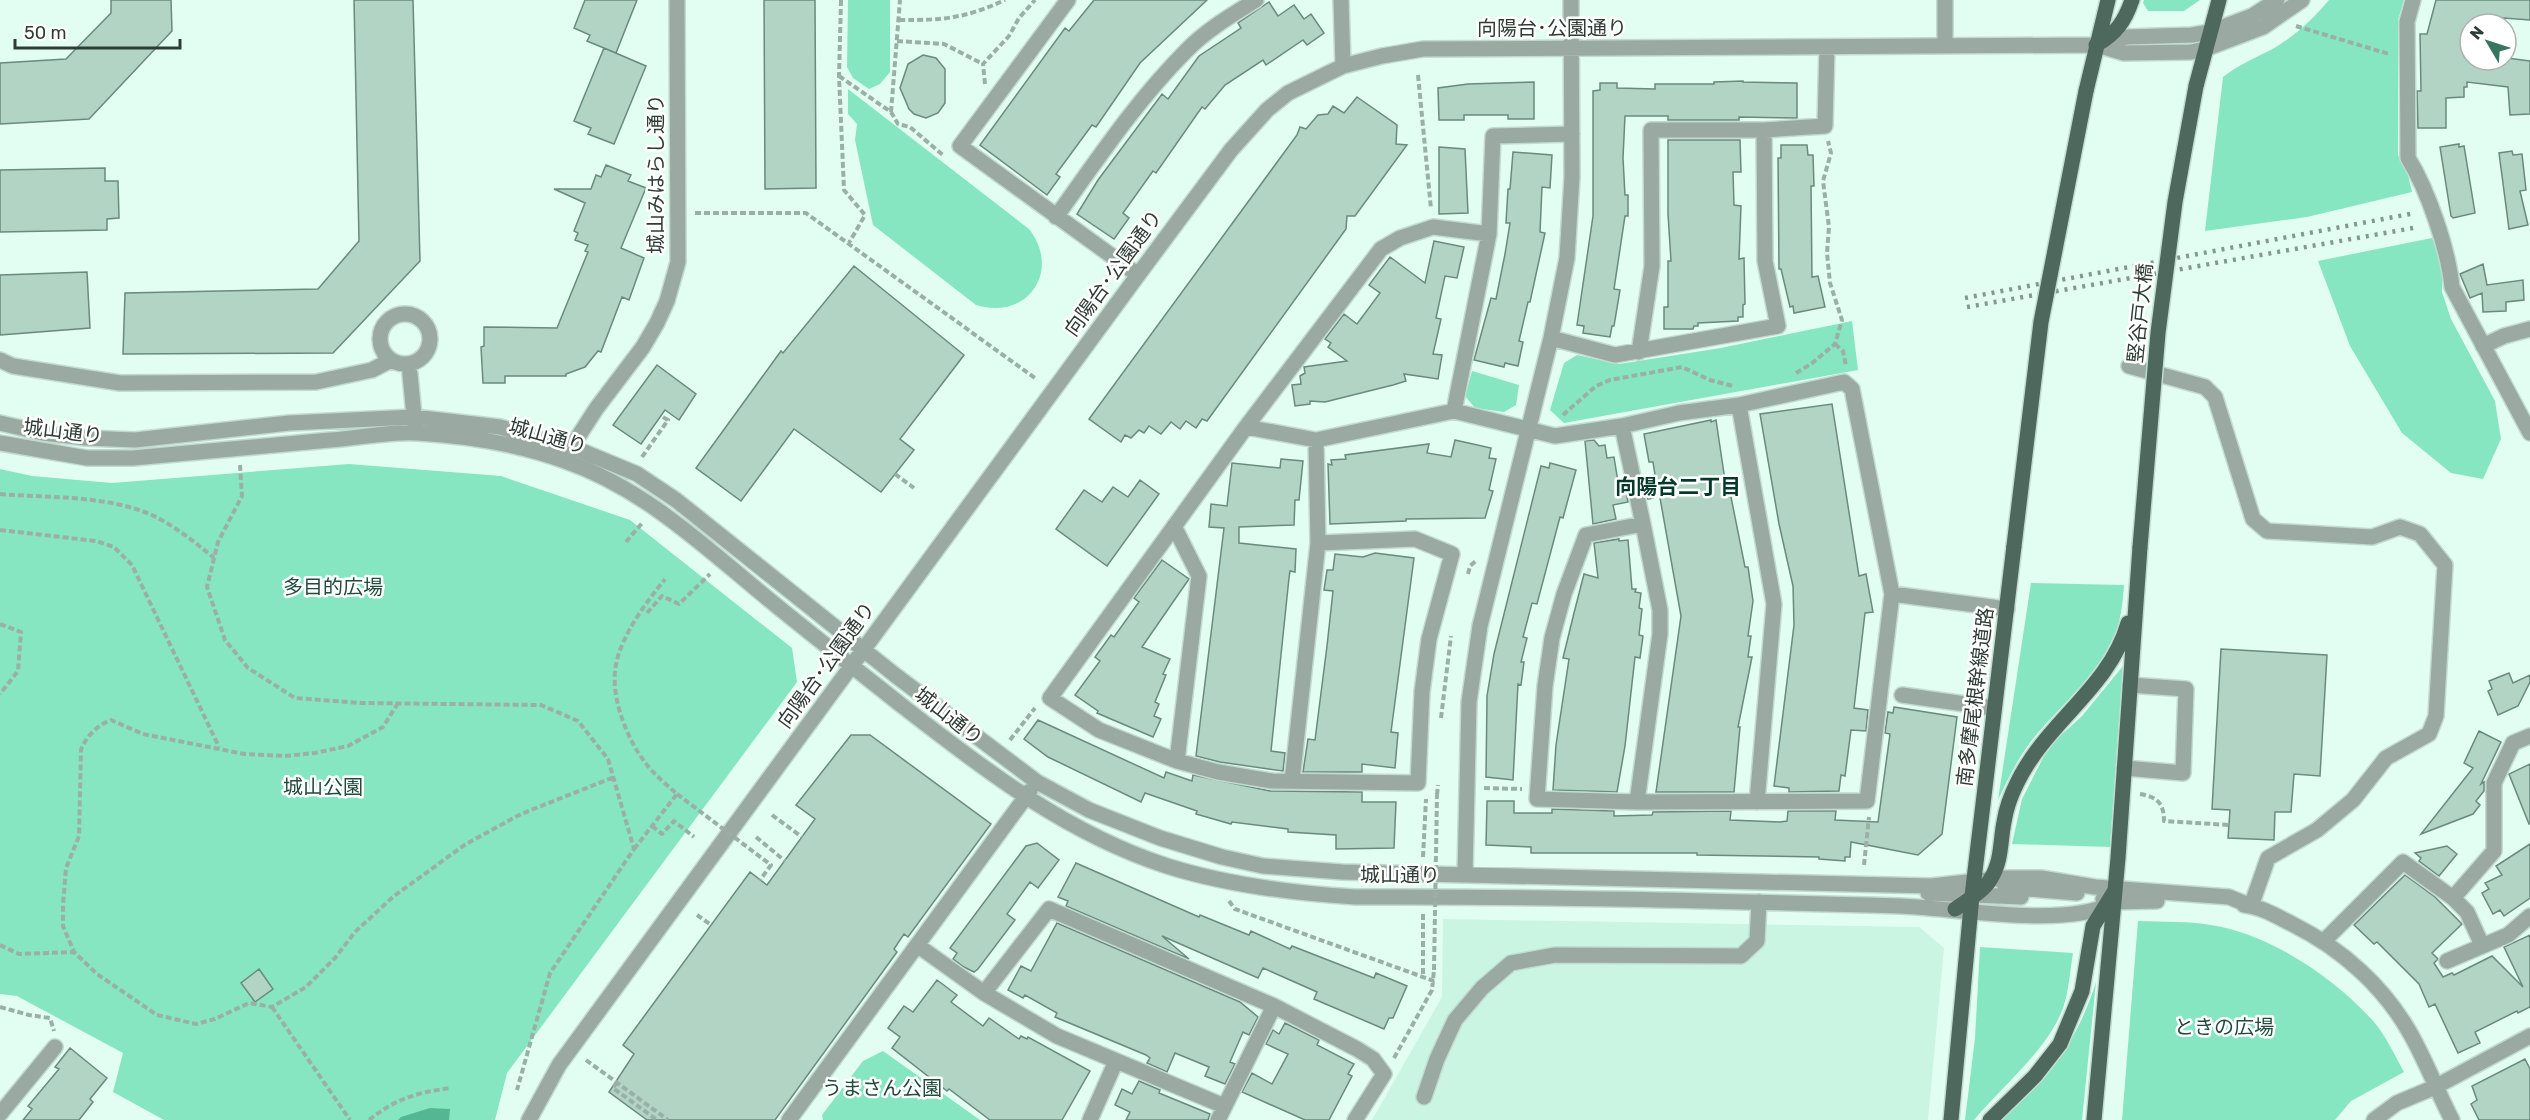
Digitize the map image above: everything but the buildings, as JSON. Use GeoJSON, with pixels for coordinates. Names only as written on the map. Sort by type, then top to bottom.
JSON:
{"type":"FeatureCollection","features":[{"type":"Feature","properties":{"kind":"main road"},"geometry":{"type":"LineString","coordinates":[[2096,45],[2108,0]]}},
{"type":"Feature","properties":{"kind":"main road"},"geometry":{"type":"LineString","coordinates":[[2096,45],[2121,26],[2132,0]]}},
{"type":"Feature","properties":{"kind":"main road"},"geometry":{"type":"LineString","coordinates":[[2205,49],[2219,0]]}},
{"type":"Feature","properties":{"kind":"main road","name":"南多摩尾根幹線道路"},"geometry":{"type":"LineString","coordinates":[[1952,1120],[1976,859],[2041,322],[2096,45]]}},
{"type":"Feature","properties":{"kind":"main road","name":"竪谷戸大橋"},"geometry":{"type":"LineString","coordinates":[[2136,597],[2158,333],[2175,202],[2205,49]]}},
{"type":"Feature","properties":{"kind":"main road"},"geometry":{"type":"LineString","coordinates":[[1990,1120],[2035,1076],[2060,1044],[2082,991],[2093,926],[2104,907],[2118,858],[2136,597]]}},
{"type":"Feature","properties":{"kind":"main road"},"geometry":{"type":"LineString","coordinates":[[1972,899],[1997,879],[2007,808],[2017,784],[2043,740],[2092,688],[2113,659],[2123,638],[2136,597]]}},
{"type":"Feature","properties":{"kind":"main road"},"geometry":{"type":"LineString","coordinates":[[2094,1120],[2111,946],[2104,907]]}},
{"type":"Feature","properties":{"kind":"street","name":"城山みはらし通り"},"geometry":{"type":"LineString","coordinates":[[567,453],[596,409],[643,347],[657,323],[667,301],[678,262],[677,0]]}},
{"type":"Feature","properties":{"kind":"street"},"geometry":{"type":"LineString","coordinates":[[1068,0],[960,146],[1138,275]]}},
{"type":"Feature","properties":{"kind":"street"},"geometry":{"type":"LineString","coordinates":[[1056,217],[1105,149],[1186,50],[1218,24],[1256,0]]}},
{"type":"Feature","properties":{"kind":"street"},"geometry":{"type":"LineString","coordinates":[[1341,0],[1343,66]]}},
{"type":"Feature","properties":{"kind":"street"},"geometry":{"type":"LineString","coordinates":[[1464,875],[1469,702],[1480,626],[1551,338],[1567,258],[1571,212],[1571,0]]}},
{"type":"Feature","properties":{"kind":"street"},"geometry":{"type":"LineString","coordinates":[[1945,0],[1945,46]]}},
{"type":"Feature","properties":{"kind":"street"},"geometry":{"type":"LineString","coordinates":[[2096,45],[2127,37],[2193,35],[2258,21],[2277,0]]}},
{"type":"Feature","properties":{"kind":"street"},"geometry":{"type":"LineString","coordinates":[[2096,45],[2124,53],[2191,52],[2205,49],[2302,0]]}},
{"type":"Feature","properties":{"kind":"street"},"geometry":{"type":"LineString","coordinates":[[2413,0],[2407,22],[2408,158],[2417,173],[2450,264],[2452,287],[2530,433]]}},
{"type":"Feature","properties":{"kind":"street","name":"向陽台･公園通り"},"geometry":{"type":"LineString","coordinates":[[529,1120],[559,1065],[1138,275],[1231,150],[1267,110],[1288,93],[1343,66],[1424,49],[2096,45]]}},
{"type":"Feature","properties":{"kind":"street"},"geometry":{"type":"LineString","coordinates":[[1639,352],[1652,266],[1651,130],[1764,130],[1825,126],[1827,47]]}},
{"type":"Feature","properties":{"kind":"street"},"geometry":{"type":"LineString","coordinates":[[1551,338],[1616,355],[1778,326],[1765,261],[1764,130]]}},
{"type":"Feature","properties":{"kind":"street"},"geometry":{"type":"LineString","coordinates":[[1454,411],[1489,234],[1493,136],[1572,134]]}},
{"type":"Feature","properties":{"kind":"street"},"geometry":{"type":"LineString","coordinates":[[1318,543],[1415,539],[1452,554],[1430,639],[1422,692],[1418,783],[1292,782],[1240,776],[1177,761],[1099,730],[1050,698],[1246,427],[1381,249],[1400,237],[1433,227],[1489,234]]}},
{"type":"Feature","properties":{"kind":"street"},"geometry":{"type":"LineString","coordinates":[[398,315],[417,316],[430,332],[427,353],[419,360],[409,364],[391,360],[381,345],[384,327],[398,315]]}},
{"type":"Feature","properties":{"kind":"street"},"geometry":{"type":"LineString","coordinates":[[2483,346],[2504,336],[2530,329]]}},
{"type":"Feature","properties":{"kind":"street"},"geometry":{"type":"LineString","coordinates":[[0,360],[14,366],[132,383],[316,382],[372,370],[391,360]]}},
{"type":"Feature","properties":{"kind":"street"},"geometry":{"type":"LineString","coordinates":[[409,364],[416,432]]}},
{"type":"Feature","properties":{"kind":"street"},"geometry":{"type":"LineString","coordinates":[[2129,366],[2205,387],[2215,396],[2253,519],[2267,531],[2372,537],[2400,527],[2420,534],[2445,565],[2436,716],[2429,734],[2386,758],[2353,800],[2317,830],[2268,858],[2251,906]]}},
{"type":"Feature","properties":{"kind":"street"},"geometry":{"type":"LineString","coordinates":[[1246,427],[1316,440],[1454,411],[1555,436],[1623,426],[1679,413],[1739,405],[1844,382],[1852,389],[1892,594],[1867,801],[1637,802],[1537,799],[1545,686],[1552,638],[1564,594],[1586,535],[1644,524]]}},
{"type":"Feature","properties":{"kind":"street"},"geometry":{"type":"LineString","coordinates":[[1739,405],[1774,604],[1757,802]]}},
{"type":"Feature","properties":{"kind":"street","name":"城山通り"},"geometry":{"type":"LineString","coordinates":[[0,423],[43,433],[135,440],[289,423],[414,417],[501,427],[567,453],[637,474],[676,500],[1037,782],[1098,814],[1160,838],[1233,859],[1263,866],[1342,872],[1926,886],[1972,899]]}},
{"type":"Feature","properties":{"kind":"street"},"geometry":{"type":"LineString","coordinates":[[1623,426],[1660,610],[1660,634],[1637,802]]}},
{"type":"Feature","properties":{"kind":"street","name":"城山通り"},"geometry":{"type":"LineString","coordinates":[[0,443],[87,458],[133,458],[416,432],[567,453],[656,507],[852,666],[960,751],[1025,798],[1079,829],[1165,865],[1223,880],[1300,893],[1354,897],[1759,902],[1929,907],[1972,899]]}},
{"type":"Feature","properties":{"kind":"street"},"geometry":{"type":"LineString","coordinates":[[1292,782],[1318,543],[1316,440]]}},
{"type":"Feature","properties":{"kind":"street"},"geometry":{"type":"LineString","coordinates":[[1174,526],[1199,576],[1177,761]]}},
{"type":"Feature","properties":{"kind":"street"},"geometry":{"type":"LineString","coordinates":[[1892,594],[2007,609]]}},
{"type":"Feature","properties":{"kind":"street"},"geometry":{"type":"LineString","coordinates":[[2124,768],[2183,773],[2186,689],[2130,685]]}},
{"type":"Feature","properties":{"kind":"street"},"geometry":{"type":"LineString","coordinates":[[1902,695],[1993,708]]}},
{"type":"Feature","properties":{"kind":"street"},"geometry":{"type":"LineString","coordinates":[[2453,898],[2494,851],[2494,783],[2513,743],[2530,736]]}},
{"type":"Feature","properties":{"kind":"street"},"geometry":{"type":"LineString","coordinates":[[789,1120],[1037,782]]}},
{"type":"Feature","properties":{"kind":"street"},"geometry":{"type":"LineString","coordinates":[[1976,859],[2003,887],[2073,898],[2104,907],[2229,897],[2301,929],[2353,964],[2388,1002],[2409,1031],[2452,1120]]}},
{"type":"Feature","properties":{"kind":"street"},"geometry":{"type":"LineString","coordinates":[[2323,942],[2403,862],[2453,898],[2466,912],[2482,945]]}},
{"type":"Feature","properties":{"kind":"street"},"geometry":{"type":"LineString","coordinates":[[1997,879],[2041,878],[2095,887],[2104,907]]}},
{"type":"Feature","properties":{"kind":"street"},"geometry":{"type":"LineString","coordinates":[[1810,883],[1833,892],[1923,892],[1972,899],[2073,898]]}},
{"type":"Feature","properties":{"kind":"street"},"geometry":{"type":"LineString","coordinates":[[1972,899],[1997,913],[2048,916],[2182,898],[2251,906]]}},
{"type":"Feature","properties":{"kind":"street"},"geometry":{"type":"LineString","coordinates":[[1424,1098],[1437,1059],[1455,1020],[1482,988],[1511,963],[1555,955],[1741,956],[1757,941],[1759,902]]}},
{"type":"Feature","properties":{"kind":"street"},"geometry":{"type":"LineString","coordinates":[[984,993],[1049,909],[1274,1006],[1373,1059],[1384,1074],[1354,1120]]}},
{"type":"Feature","properties":{"kind":"street"},"geometry":{"type":"LineString","coordinates":[[2447,961],[2508,935],[2530,916]]}},
{"type":"Feature","properties":{"kind":"street"},"geometry":{"type":"LineString","coordinates":[[917,945],[984,993],[1057,1036],[1116,1061],[1221,1113],[1274,1006]]}},
{"type":"Feature","properties":{"kind":"street"},"geometry":{"type":"LineString","coordinates":[[2374,1120],[2397,1103],[2435,1087],[2530,1036]]}},
{"type":"Feature","properties":{"kind":"street"},"geometry":{"type":"LineString","coordinates":[[0,1114],[55,1047]]}},
{"type":"Feature","properties":{"kind":"street"},"geometry":{"type":"LineString","coordinates":[[1090,1120],[1116,1061]]}},
{"type":"Feature","properties":{"kind":"path"},"geometry":{"type":"LineString","coordinates":[[841,0],[838,76],[844,190],[865,215],[849,243]]}},
{"type":"Feature","properties":{"kind":"path"},"geometry":{"type":"LineString","coordinates":[[891,112],[900,0]]}},
{"type":"Feature","properties":{"kind":"path"},"geometry":{"type":"LineString","coordinates":[[899,20],[948,20],[974,13],[1005,0]]}},
{"type":"Feature","properties":{"kind":"path"},"geometry":{"type":"LineString","coordinates":[[993,101],[983,79],[983,63],[1009,36],[1019,18],[1035,0]]}},
{"type":"Feature","properties":{"kind":"path"},"geometry":{"type":"LineString","coordinates":[[2295,26],[2407,58]]}},
{"type":"Feature","properties":{"kind":"path"},"geometry":{"type":"LineString","coordinates":[[897,41],[944,44],[983,63]]}},
{"type":"Feature","properties":{"kind":"path"},"geometry":{"type":"LineString","coordinates":[[1418,75],[1433,227]]}},
{"type":"Feature","properties":{"kind":"path"},"geometry":{"type":"LineString","coordinates":[[838,76],[891,112],[898,124],[910,127],[945,157],[960,146]]}},
{"type":"Feature","properties":{"kind":"path"},"geometry":{"type":"LineString","coordinates":[[694,213],[806,213],[1035,378]]}},
{"type":"Feature","properties":{"kind":"path"},"geometry":{"type":"LineString","coordinates":[[642,458],[668,420],[661,416]]}},
{"type":"Feature","properties":{"kind":"path"},"geometry":{"type":"LineString","coordinates":[[240,461],[242,496],[218,542],[207,587],[225,640],[248,668],[295,698],[398,703],[541,705],[578,721],[608,759],[634,849]]}},
{"type":"Feature","properties":{"kind":"path"},"geometry":{"type":"LineString","coordinates":[[895,474],[914,488]]}},
{"type":"Feature","properties":{"kind":"path"},"geometry":{"type":"LineString","coordinates":[[0,494],[117,503],[153,516],[186,535],[214,558]]}},
{"type":"Feature","properties":{"kind":"path"},"geometry":{"type":"LineString","coordinates":[[626,542],[645,519]]}},
{"type":"Feature","properties":{"kind":"path"},"geometry":{"type":"LineString","coordinates":[[0,530],[96,541],[114,547],[132,565],[219,748]]}},
{"type":"Feature","properties":{"kind":"path"},"geometry":{"type":"LineString","coordinates":[[1467,578],[1470,566],[1482,556]]}},
{"type":"Feature","properties":{"kind":"path"},"geometry":{"type":"LineString","coordinates":[[647,613],[662,596],[680,604],[712,571]]}},
{"type":"Feature","properties":{"kind":"path"},"geometry":{"type":"LineString","coordinates":[[665,579],[646,602],[626,638],[615,671],[619,708],[632,742],[648,766],[677,794],[771,865],[760,880]]}},
{"type":"Feature","properties":{"kind":"path"},"geometry":{"type":"LineString","coordinates":[[0,624],[21,632],[18,671],[0,694]]}},
{"type":"Feature","properties":{"kind":"path"},"geometry":{"type":"LineString","coordinates":[[1441,728],[1451,635]]}},
{"type":"Feature","properties":{"kind":"path"},"geometry":{"type":"LineString","coordinates":[[1008,743],[1038,704],[1050,698]]}},
{"type":"Feature","properties":{"kind":"path"},"geometry":{"type":"LineString","coordinates":[[398,703],[383,727],[348,746],[285,756],[244,754],[143,734],[111,720],[85,740],[81,750],[79,836],[66,868],[63,905],[63,926],[74,952],[97,974],[157,1015],[196,1024],[215,1019],[249,1003],[272,1007],[306,987],[335,958],[355,932],[394,896],[466,844],[520,814],[614,777]]}},
{"type":"Feature","properties":{"kind":"path"},"geometry":{"type":"LineString","coordinates":[[1393,1060],[1432,990],[1434,981],[1438,780]]}},
{"type":"Feature","properties":{"kind":"path"},"geometry":{"type":"LineString","coordinates":[[1481,788],[1537,789]]}},
{"type":"Feature","properties":{"kind":"path"},"geometry":{"type":"LineString","coordinates":[[517,1090],[550,974],[634,849],[677,794]]}},
{"type":"Feature","properties":{"kind":"path"},"geometry":{"type":"LineString","coordinates":[[2139,794],[2153,796],[2159,801],[2164,809],[2164,821],[2229,825]]}},
{"type":"Feature","properties":{"kind":"path"},"geometry":{"type":"LineString","coordinates":[[1423,858],[1426,797]]}},
{"type":"Feature","properties":{"kind":"path"},"geometry":{"type":"LineString","coordinates":[[1864,865],[1869,811],[1867,801]]}},
{"type":"Feature","properties":{"kind":"path"},"geometry":{"type":"LineString","coordinates":[[772,815],[802,837]]}},
{"type":"Feature","properties":{"kind":"path"},"geometry":{"type":"LineString","coordinates":[[652,826],[663,834],[674,821],[694,837]]}},
{"type":"Feature","properties":{"kind":"path"},"geometry":{"type":"LineString","coordinates":[[756,837],[785,861]]}},
{"type":"Feature","properties":{"kind":"path"},"geometry":{"type":"LineString","coordinates":[[1227,899],[1235,909],[1434,981]]}},
{"type":"Feature","properties":{"kind":"path"},"geometry":{"type":"LineString","coordinates":[[1423,910],[1424,977]]}},
{"type":"Feature","properties":{"kind":"path"},"geometry":{"type":"LineString","coordinates":[[697,915],[711,925]]}},
{"type":"Feature","properties":{"kind":"path"},"geometry":{"type":"LineString","coordinates":[[0,945],[19,954],[74,952]]}},
{"type":"Feature","properties":{"kind":"path"},"geometry":{"type":"LineString","coordinates":[[0,1007],[29,1015],[50,1017],[55,1034],[55,1047]]}},
{"type":"Feature","properties":{"kind":"path"},"geometry":{"type":"LineString","coordinates":[[272,1007],[350,1120]]}},
{"type":"Feature","properties":{"kind":"path"},"geometry":{"type":"LineString","coordinates":[[586,1060],[644,1099],[668,1120]]}},
{"type":"Feature","properties":{"kind":"path"},"geometry":{"type":"LineString","coordinates":[[617,1082],[613,1088],[657,1120]]}},
{"type":"Feature","properties":{"kind":"path"},"geometry":{"type":"LineString","coordinates":[[369,1120],[390,1103],[423,1092],[450,1088]]}},
{"type":"Feature","properties":{"kind":"shaded area"},"geometry":{"type":"Polygon","coordinates":[[[1443,919],[1919,927],[1944,948],[1928,1120],[1372,1120],[1442,997],[1443,919]]]}},
{"type":"Feature","properties":{"kind":"shaded area"},"geometry":{"type":"Polygon","coordinates":[[[430,1108],[450,1109],[449,1120],[398,1120],[401,1117],[430,1108]]]}},
{"type":"Feature","properties":{"kind":"green space"},"geometry":{"type":"Polygon","coordinates":[[[848,0],[890,0],[890,72],[880,84],[869,89],[853,78],[847,67],[848,0]]]}},
{"type":"Feature","properties":{"kind":"green space"},"geometry":{"type":"Polygon","coordinates":[[[2144,0],[2200,0],[2184,11],[2148,11],[2143,3],[2144,0]]]}},
{"type":"Feature","properties":{"kind":"green space"},"geometry":{"type":"Polygon","coordinates":[[[2329,0],[2404,0],[2398,20],[2398,155],[2408,175],[2412,192],[2307,217],[2205,231],[2223,77],[2291,37],[2329,0]]]}},
{"type":"Feature","properties":{"kind":"green space"},"geometry":{"type":"Polygon","coordinates":[[[848,89],[1029,229],[1038,245],[1042,261],[1040,276],[1034,289],[1024,299],[1010,306],[994,308],[976,305],[873,225],[855,140],[857,124],[848,114],[848,89]]]}},
{"type":"Feature","properties":{"kind":"green space"},"geometry":{"type":"Polygon","coordinates":[[[2432,238],[2443,261],[2442,292],[2451,319],[2495,401],[2501,439],[2483,479],[2451,473],[2402,433],[2350,346],[2318,261],[2432,238]]]}},
{"type":"Feature","properties":{"kind":"green space"},"geometry":{"type":"Polygon","coordinates":[[[1852,321],[1858,370],[1564,423],[1550,410],[1564,363],[1577,355],[1619,364],[1721,348],[1852,321]]]}},
{"type":"Feature","properties":{"kind":"green space"},"geometry":{"type":"Polygon","coordinates":[[[1472,371],[1519,385],[1516,405],[1504,412],[1475,408],[1465,396],[1472,371]]]}},
{"type":"Feature","properties":{"kind":"green space","name":"城山公園"},"geometry":{"type":"Polygon","coordinates":[[[349,464],[501,476],[630,520],[792,648],[797,682],[507,1073],[495,1120],[164,1120],[113,1092],[123,1053],[17,996],[0,994],[0,469],[32,476],[112,483],[349,464]]]}},
{"type":"Feature","properties":{"kind":"green space"},"geometry":{"type":"Polygon","coordinates":[[[2031,583],[2124,585],[2122,608],[2112,640],[2103,656],[2082,685],[2027,747],[1998,800],[2031,583]]]}},
{"type":"Feature","properties":{"kind":"green space"},"geometry":{"type":"Polygon","coordinates":[[[2123,666],[2110,847],[2012,844],[2022,799],[2044,756],[2058,738],[2082,716],[2123,666]]]}},
{"type":"Feature","properties":{"kind":"green space","name":"ときの広場"},"geometry":{"type":"Polygon","coordinates":[[[2138,921],[2193,923],[2233,930],[2256,938],[2300,960],[2321,974],[2374,1022],[2404,1072],[2351,1101],[2335,1120],[2122,1120],[2138,921]]]}},
{"type":"Feature","properties":{"kind":"green space"},"geometry":{"type":"Polygon","coordinates":[[[1980,947],[2073,953],[2068,988],[2056,1024],[2035,1053],[1974,1120],[1965,1120],[1975,1038],[1980,947]]]}},
{"type":"Feature","properties":{"kind":"green space"},"geometry":{"type":"Polygon","coordinates":[[[2096,982],[2082,1120],[2002,1120],[2039,1084],[2066,1049],[2080,1023],[2096,982]]]}},
{"type":"Feature","properties":{"kind":"green space","name":"うまさん公園"},"geometry":{"type":"Polygon","coordinates":[[[883,1051],[980,1120],[823,1120],[822,1115],[863,1061],[883,1051]]]}},
{"type":"Feature","properties":{"kind":"railway"},"geometry":{"type":"LineString","coordinates":[[1965,298],[2415,213]]}},
{"type":"Feature","properties":{"kind":"railway"},"geometry":{"type":"LineString","coordinates":[[1967,307],[2419,227]]}},
{"type":"Feature","properties":{"kind":"district","name":"向陽台二丁目"},"geometry":{"type":"Point","coordinates":[1678,487]}},
{"type":"Feature","properties":{"kind":"park label","name":"多目的広場"},"geometry":{"type":"Point","coordinates":[333,587]}}]}
